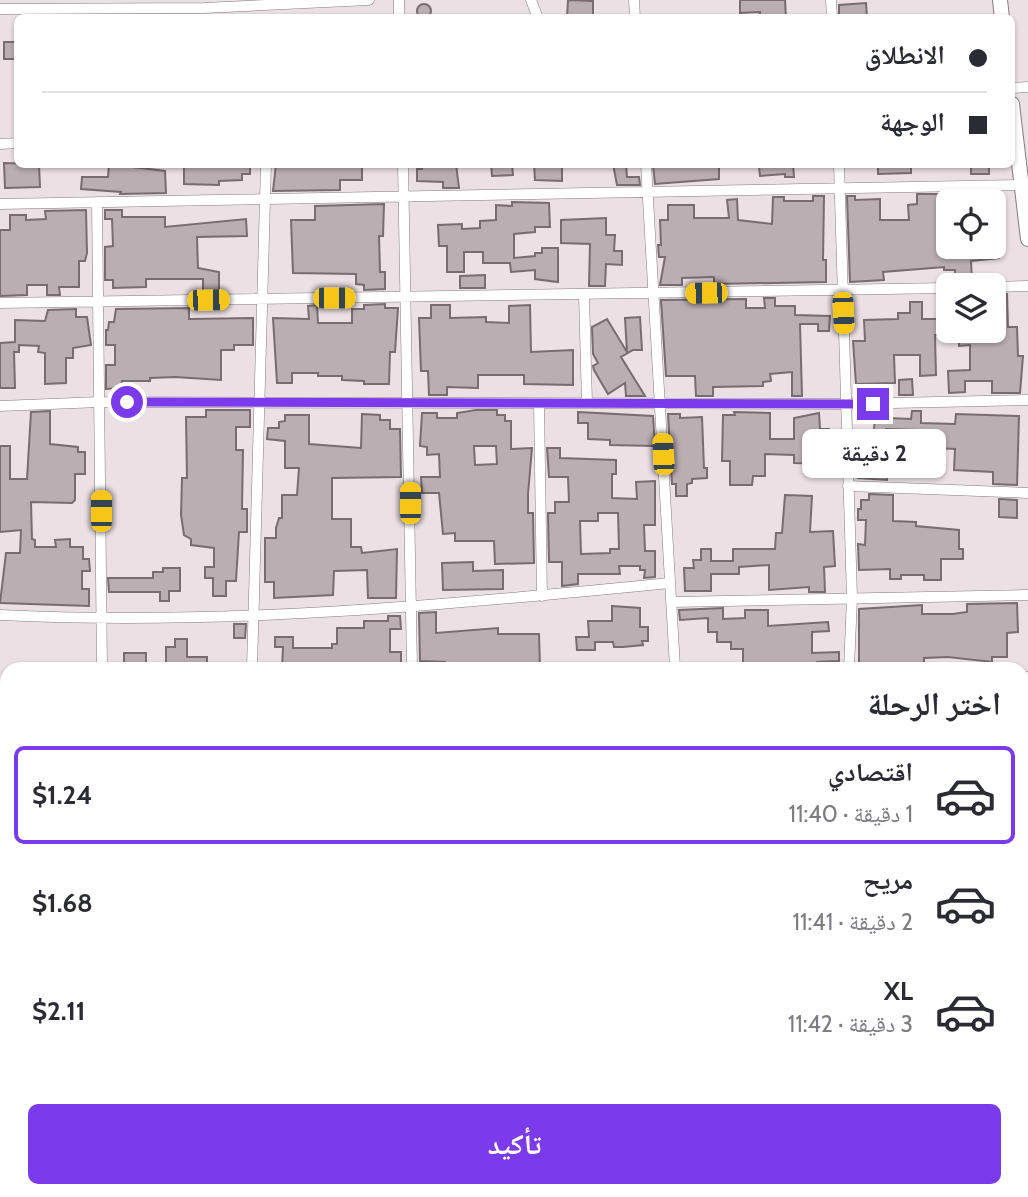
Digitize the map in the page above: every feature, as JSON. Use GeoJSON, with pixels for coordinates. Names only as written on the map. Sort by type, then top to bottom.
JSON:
{"type":"FeatureCollection","features":[{"type":"Feature","properties":{"kind":"street"},"geometry":{"type":"LineString","coordinates":[[0,9],[55,5],[369,0]]}},
{"type":"Feature","properties":{"kind":"street"},"geometry":{"type":"LineString","coordinates":[[1015,128],[1028,239]]}},
{"type":"Feature","properties":{"kind":"street"},"geometry":{"type":"LineString","coordinates":[[252,662],[262,402],[266,168]]}},
{"type":"Feature","properties":{"kind":"street"},"geometry":{"type":"LineString","coordinates":[[403,168],[412,662]]}},
{"type":"Feature","properties":{"kind":"street"},"geometry":{"type":"LineString","coordinates":[[646,168],[675,662]]}},
{"type":"Feature","properties":{"kind":"street"},"geometry":{"type":"LineString","coordinates":[[839,168],[852,598],[849,662]]}},
{"type":"Feature","properties":{"kind":"street"},"geometry":{"type":"LineString","coordinates":[[0,204],[1022,185]]}},
{"type":"Feature","properties":{"kind":"street"},"geometry":{"type":"LineString","coordinates":[[97,202],[102,662]]}},
{"type":"Feature","properties":{"kind":"street"},"geometry":{"type":"LineString","coordinates":[[1006,286],[1028,286]]}},
{"type":"Feature","properties":{"kind":"street"},"geometry":{"type":"LineString","coordinates":[[0,303],[653,295],[936,288]]}},
{"type":"Feature","properties":{"kind":"street"},"geometry":{"type":"LineString","coordinates":[[584,295],[587,403]]}},
{"type":"Feature","properties":{"kind":"street"},"geometry":{"type":"LineString","coordinates":[[0,406],[100,402],[409,400],[539,404],[847,404],[1028,400]]}},
{"type":"Feature","properties":{"kind":"street"},"geometry":{"type":"LineString","coordinates":[[539,404],[542,596]]}},
{"type":"Feature","properties":{"kind":"street"},"geometry":{"type":"LineString","coordinates":[[848,486],[1028,493]]}},
{"type":"Feature","properties":{"kind":"street"},"geometry":{"type":"LineString","coordinates":[[0,615],[102,620],[254,614],[411,606],[670,583]]}},
{"type":"Feature","properties":{"kind":"street"},"geometry":{"type":"LineString","coordinates":[[672,602],[1028,595]]}},
{"type":"Feature","properties":{"kind":"building"},"geometry":{"type":"Polygon","coordinates":[[[568,0],[593,1],[593,14],[567,14],[568,0]]]}},
{"type":"Feature","properties":{"kind":"building"},"geometry":{"type":"Polygon","coordinates":[[[740,0],[785,0],[786,14],[740,13],[740,0]]]}},
{"type":"Feature","properties":{"kind":"building"},"geometry":{"type":"Polygon","coordinates":[[[866,3],[867,14],[839,14],[839,5],[866,3]]]}},
{"type":"Feature","properties":{"kind":"building"},"geometry":{"type":"Polygon","coordinates":[[[421,5],[430,8],[430,14],[418,14],[421,5]]]}},
{"type":"Feature","properties":{"kind":"building"},"geometry":{"type":"Polygon","coordinates":[[[4,42],[14,42],[14,59],[4,59],[4,42]]]}},
{"type":"Feature","properties":{"kind":"building"},"geometry":{"type":"Polygon","coordinates":[[[4,163],[14,163],[14,168],[39,168],[40,187],[5,188],[4,163]]]}},
{"type":"Feature","properties":{"kind":"building"},"geometry":{"type":"Polygon","coordinates":[[[109,168],[165,171],[166,193],[120,194],[121,192],[81,189],[82,177],[108,177],[109,168]]]}},
{"type":"Feature","properties":{"kind":"building"},"geometry":{"type":"Polygon","coordinates":[[[184,168],[250,168],[250,174],[242,174],[242,180],[219,181],[219,185],[184,184],[184,168]]]}},
{"type":"Feature","properties":{"kind":"building"},"geometry":{"type":"Polygon","coordinates":[[[276,168],[362,168],[362,180],[340,180],[340,190],[273,191],[276,168]]]}},
{"type":"Feature","properties":{"kind":"building"},"geometry":{"type":"Polygon","coordinates":[[[456,168],[459,188],[443,188],[443,182],[417,181],[417,169],[456,168]]]}},
{"type":"Feature","properties":{"kind":"building"},"geometry":{"type":"Polygon","coordinates":[[[491,168],[512,168],[513,175],[492,176],[491,168]]]}},
{"type":"Feature","properties":{"kind":"building"},"geometry":{"type":"Polygon","coordinates":[[[534,168],[562,168],[562,181],[535,180],[534,168]]]}},
{"type":"Feature","properties":{"kind":"building"},"geometry":{"type":"Polygon","coordinates":[[[614,168],[626,168],[627,177],[639,177],[640,185],[617,185],[614,168]]]}},
{"type":"Feature","properties":{"kind":"building"},"geometry":{"type":"Polygon","coordinates":[[[653,168],[719,168],[719,179],[655,184],[653,168]]]}},
{"type":"Feature","properties":{"kind":"building"},"geometry":{"type":"Polygon","coordinates":[[[759,168],[793,168],[794,177],[785,177],[785,174],[760,176],[759,168]]]}},
{"type":"Feature","properties":{"kind":"building"},"geometry":{"type":"Polygon","coordinates":[[[878,168],[911,168],[911,173],[878,174],[878,168]]]}},
{"type":"Feature","properties":{"kind":"building"},"geometry":{"type":"Polygon","coordinates":[[[971,168],[989,168],[989,174],[971,174],[971,168]]]}},
{"type":"Feature","properties":{"kind":"building"},"geometry":{"type":"Polygon","coordinates":[[[917,194],[936,194],[936,259],[990,259],[971,261],[972,273],[955,273],[955,270],[944,270],[944,267],[883,272],[884,280],[850,282],[847,196],[855,196],[855,200],[880,199],[880,220],[909,220],[908,205],[917,204],[917,194]]]}},
{"type":"Feature","properties":{"kind":"building"},"geometry":{"type":"Polygon","coordinates":[[[813,196],[824,196],[823,260],[826,260],[826,282],[714,284],[714,277],[682,278],[682,285],[660,285],[665,257],[659,257],[660,220],[668,220],[668,205],[694,205],[694,218],[729,218],[727,200],[737,199],[738,220],[772,224],[773,197],[784,197],[784,201],[813,201],[813,196]]]}},
{"type":"Feature","properties":{"kind":"building"},"geometry":{"type":"Polygon","coordinates":[[[512,202],[549,203],[550,227],[535,227],[535,232],[514,234],[514,258],[535,256],[535,253],[542,253],[542,248],[558,248],[558,282],[535,279],[535,270],[511,272],[510,263],[483,263],[483,252],[464,252],[464,272],[447,272],[447,246],[439,246],[438,225],[462,224],[462,229],[480,228],[480,221],[496,220],[496,205],[512,206],[512,202]]]}},
{"type":"Feature","properties":{"kind":"building"},"geometry":{"type":"Polygon","coordinates":[[[384,204],[383,236],[379,236],[380,272],[385,272],[385,289],[364,290],[364,285],[356,284],[356,274],[293,273],[291,220],[315,220],[315,206],[384,204]]]}},
{"type":"Feature","properties":{"kind":"building"},"geometry":{"type":"Polygon","coordinates":[[[86,210],[87,253],[85,261],[79,261],[79,287],[59,287],[60,295],[47,295],[47,285],[27,285],[27,295],[0,296],[0,230],[10,230],[10,215],[26,215],[26,220],[46,219],[45,211],[86,210]]]}},
{"type":"Feature","properties":{"kind":"building"},"geometry":{"type":"Polygon","coordinates":[[[105,210],[122,210],[122,217],[165,217],[165,227],[246,219],[247,236],[197,237],[198,268],[219,272],[219,292],[203,292],[203,279],[146,279],[146,287],[113,288],[113,280],[105,280],[105,247],[113,246],[112,219],[105,219],[105,210]]]}},
{"type":"Feature","properties":{"kind":"building"},"geometry":{"type":"Polygon","coordinates":[[[606,218],[606,235],[615,235],[614,251],[622,251],[622,265],[606,264],[605,286],[589,286],[590,244],[561,243],[561,220],[606,218]]]}},
{"type":"Feature","properties":{"kind":"building"},"geometry":{"type":"Polygon","coordinates":[[[485,275],[485,288],[460,288],[460,276],[485,275]]]}},
{"type":"Feature","properties":{"kind":"building"},"geometry":{"type":"Polygon","coordinates":[[[1007,294],[1008,327],[1017,327],[1018,356],[1023,356],[1020,393],[992,393],[992,381],[965,381],[965,392],[949,393],[948,371],[970,370],[970,345],[959,346],[959,343],[1006,343],[1007,294]]]}},
{"type":"Feature","properties":{"kind":"building"},"geometry":{"type":"Polygon","coordinates":[[[764,298],[775,298],[775,306],[795,306],[795,315],[830,316],[829,331],[818,331],[818,324],[800,324],[802,396],[792,396],[792,372],[770,374],[771,381],[763,382],[763,386],[713,387],[713,396],[696,396],[695,376],[666,376],[661,300],[746,299],[746,308],[765,308],[764,298]]]}},
{"type":"Feature","properties":{"kind":"building"},"geometry":{"type":"Polygon","coordinates":[[[910,302],[922,302],[922,319],[936,319],[936,375],[920,376],[920,355],[894,355],[895,383],[856,384],[853,341],[865,341],[864,320],[898,319],[898,313],[910,313],[910,302]]]}},
{"type":"Feature","properties":{"kind":"building"},"geometry":{"type":"Polygon","coordinates":[[[385,304],[385,308],[398,308],[395,352],[390,352],[389,384],[364,384],[364,381],[342,380],[342,376],[318,376],[318,373],[292,373],[292,383],[277,383],[273,318],[309,319],[308,306],[317,305],[318,323],[352,323],[352,309],[364,309],[364,305],[385,304]]]}},
{"type":"Feature","properties":{"kind":"building"},"geometry":{"type":"Polygon","coordinates":[[[431,305],[450,305],[450,318],[486,317],[486,322],[509,323],[509,306],[530,305],[531,352],[573,350],[573,385],[524,384],[524,375],[478,375],[478,388],[447,387],[447,395],[429,395],[428,371],[421,371],[419,318],[431,318],[431,305]]]}},
{"type":"Feature","properties":{"kind":"building"},"geometry":{"type":"Polygon","coordinates":[[[189,308],[189,319],[253,318],[253,345],[234,345],[234,350],[221,350],[221,380],[150,378],[150,381],[122,381],[121,388],[106,389],[106,365],[115,365],[115,345],[106,345],[106,330],[109,322],[114,322],[116,309],[189,308]]]}},
{"type":"Feature","properties":{"kind":"building"},"geometry":{"type":"Polygon","coordinates":[[[76,309],[76,317],[87,317],[91,345],[73,348],[73,358],[66,358],[66,383],[45,384],[45,353],[38,352],[39,346],[19,345],[19,352],[14,352],[15,388],[0,388],[0,343],[15,342],[15,320],[45,321],[48,310],[76,309]]]}},
{"type":"Feature","properties":{"kind":"building"},"geometry":{"type":"Polygon","coordinates":[[[640,317],[642,350],[633,350],[621,357],[645,396],[626,396],[625,383],[608,394],[593,366],[598,363],[593,354],[592,327],[607,319],[627,352],[625,318],[640,317]]]}},
{"type":"Feature","properties":{"kind":"building"},"geometry":{"type":"Polygon","coordinates":[[[912,379],[913,395],[899,395],[899,380],[912,379]]]}},
{"type":"Feature","properties":{"kind":"building"},"geometry":{"type":"Polygon","coordinates":[[[206,410],[250,410],[250,427],[236,427],[236,450],[243,450],[242,509],[247,509],[247,532],[239,532],[236,581],[226,581],[226,596],[213,596],[213,578],[205,578],[205,567],[214,567],[214,548],[191,545],[191,539],[184,535],[181,515],[182,478],[187,478],[186,417],[206,417],[206,410]]]}},
{"type":"Feature","properties":{"kind":"building"},"geometry":{"type":"Polygon","coordinates":[[[497,410],[497,415],[505,415],[505,421],[511,421],[511,449],[532,448],[528,513],[533,513],[534,563],[495,564],[494,541],[455,541],[455,533],[443,534],[439,493],[422,493],[421,477],[440,477],[439,454],[427,455],[427,447],[420,446],[422,413],[437,413],[437,418],[457,418],[457,413],[497,410]],[[474,446],[475,465],[497,464],[496,446],[474,446]]]}},
{"type":"Feature","properties":{"kind":"building"},"geometry":{"type":"Polygon","coordinates":[[[890,410],[889,418],[911,419],[912,411],[921,411],[921,423],[955,424],[956,414],[1019,416],[1017,485],[993,484],[993,472],[954,470],[955,449],[937,448],[936,476],[887,474],[887,480],[858,478],[859,446],[872,446],[876,411],[890,410]],[[886,429],[885,450],[917,452],[918,430],[886,429]]]}},
{"type":"Feature","properties":{"kind":"building"},"geometry":{"type":"Polygon","coordinates":[[[50,411],[50,444],[78,447],[78,452],[85,452],[85,474],[75,474],[75,500],[72,503],[31,502],[32,539],[35,540],[35,547],[56,547],[55,540],[70,539],[70,547],[83,547],[83,559],[89,559],[90,571],[82,571],[82,589],[89,589],[89,606],[0,603],[6,553],[20,553],[21,530],[0,532],[0,446],[10,446],[10,479],[27,479],[31,412],[50,411]]]}},
{"type":"Feature","properties":{"kind":"building"},"geometry":{"type":"Polygon","coordinates":[[[578,412],[653,416],[655,446],[610,445],[610,440],[588,439],[588,423],[578,423],[578,412]]]}},
{"type":"Feature","properties":{"kind":"building"},"geometry":{"type":"Polygon","coordinates":[[[734,412],[770,413],[770,439],[794,439],[794,418],[819,413],[820,429],[829,429],[830,449],[824,449],[824,464],[794,463],[794,455],[765,454],[765,476],[753,476],[752,485],[730,485],[730,461],[722,461],[723,415],[735,415],[734,412]]]}},
{"type":"Feature","properties":{"kind":"building"},"geometry":{"type":"Polygon","coordinates":[[[362,414],[380,415],[380,420],[390,420],[390,429],[400,429],[401,477],[332,478],[332,519],[351,519],[351,547],[361,547],[362,553],[397,549],[396,598],[368,598],[367,570],[334,571],[333,595],[274,598],[274,582],[265,582],[265,538],[276,538],[279,518],[282,518],[282,495],[297,495],[299,468],[285,468],[285,441],[267,439],[268,428],[279,428],[279,422],[285,421],[285,415],[309,415],[309,444],[361,448],[362,414]]]}},
{"type":"Feature","properties":{"kind":"building"},"geometry":{"type":"Polygon","coordinates":[[[668,414],[680,414],[680,418],[702,417],[704,468],[707,468],[707,478],[692,479],[692,483],[687,484],[687,496],[676,496],[676,484],[672,484],[668,414]]]}},
{"type":"Feature","properties":{"kind":"building"},"geometry":{"type":"Polygon","coordinates":[[[547,448],[560,448],[560,458],[616,460],[616,474],[612,474],[612,498],[637,499],[636,482],[655,481],[655,525],[644,525],[645,551],[655,551],[655,577],[644,578],[645,570],[640,570],[640,566],[619,566],[620,574],[578,574],[578,584],[562,586],[562,562],[549,562],[548,513],[555,513],[555,502],[569,502],[568,477],[549,477],[547,448]],[[598,513],[598,521],[580,521],[581,554],[610,553],[610,549],[619,549],[618,513],[598,513]]]}},
{"type":"Feature","properties":{"kind":"building"},"geometry":{"type":"Polygon","coordinates":[[[869,494],[893,495],[893,521],[916,522],[916,526],[959,530],[959,549],[963,549],[963,559],[941,559],[941,580],[924,580],[924,575],[901,575],[901,579],[890,579],[890,569],[859,570],[858,544],[865,545],[866,520],[858,520],[858,509],[861,509],[861,500],[869,500],[869,494]]]}},
{"type":"Feature","properties":{"kind":"building"},"geometry":{"type":"Polygon","coordinates":[[[785,495],[812,496],[810,532],[833,531],[835,566],[824,567],[825,592],[809,592],[809,587],[769,590],[769,565],[739,567],[739,574],[711,574],[711,591],[685,591],[684,568],[694,568],[693,560],[701,560],[701,549],[711,549],[711,561],[733,561],[733,549],[775,549],[776,533],[782,533],[785,495]]]}},
{"type":"Feature","properties":{"kind":"building"},"geometry":{"type":"Polygon","coordinates":[[[999,499],[1017,500],[1017,518],[999,517],[999,499]]]}},
{"type":"Feature","properties":{"kind":"building"},"geometry":{"type":"Polygon","coordinates":[[[473,562],[473,571],[503,570],[503,589],[443,590],[442,563],[473,562]]]}},
{"type":"Feature","properties":{"kind":"building"},"geometry":{"type":"Polygon","coordinates":[[[163,568],[180,568],[180,591],[169,591],[169,601],[160,601],[160,592],[109,592],[108,578],[153,578],[153,572],[163,572],[163,568]]]}},
{"type":"Feature","properties":{"kind":"building"},"geometry":{"type":"Polygon","coordinates":[[[1017,603],[1018,632],[1007,633],[1007,657],[992,657],[992,662],[948,657],[924,658],[924,662],[859,662],[859,609],[922,605],[922,614],[953,614],[967,612],[967,604],[1017,603]]]}},
{"type":"Feature","properties":{"kind":"building"},"geometry":{"type":"Polygon","coordinates":[[[612,606],[640,608],[640,627],[648,627],[648,641],[642,641],[643,645],[623,647],[614,647],[613,642],[595,642],[595,650],[577,650],[576,637],[589,637],[588,621],[612,621],[612,606]]]}},
{"type":"Feature","properties":{"kind":"building"},"geometry":{"type":"Polygon","coordinates":[[[723,608],[723,619],[745,618],[745,610],[768,610],[768,626],[828,622],[829,631],[812,632],[812,653],[839,652],[839,661],[743,662],[743,649],[731,649],[731,642],[717,642],[717,632],[708,632],[708,618],[680,620],[679,610],[723,608]]]}},
{"type":"Feature","properties":{"kind":"building"},"geometry":{"type":"Polygon","coordinates":[[[436,612],[436,633],[498,628],[498,634],[539,634],[540,662],[420,661],[419,613],[436,612]]]}},
{"type":"Feature","properties":{"kind":"building"},"geometry":{"type":"Polygon","coordinates":[[[388,616],[400,616],[401,629],[390,629],[390,652],[401,652],[401,662],[282,662],[283,647],[275,647],[275,637],[293,637],[293,648],[332,648],[332,644],[337,644],[337,628],[364,628],[364,621],[388,621],[388,616]]]}},
{"type":"Feature","properties":{"kind":"building"},"geometry":{"type":"Polygon","coordinates":[[[234,624],[246,624],[245,638],[234,638],[234,624]]]}},
{"type":"Feature","properties":{"kind":"building"},"geometry":{"type":"Polygon","coordinates":[[[175,639],[187,639],[187,657],[207,657],[207,662],[166,662],[166,647],[175,647],[175,639]]]}},
{"type":"Feature","properties":{"kind":"building"},"geometry":{"type":"Polygon","coordinates":[[[124,653],[146,653],[146,662],[124,662],[124,653]]]}},
{"type":"Feature","properties":{"kind":"route"},"geometry":{"type":"LineString","coordinates":[[127,402],[409,400],[539,404],[873,404]]}}]}
